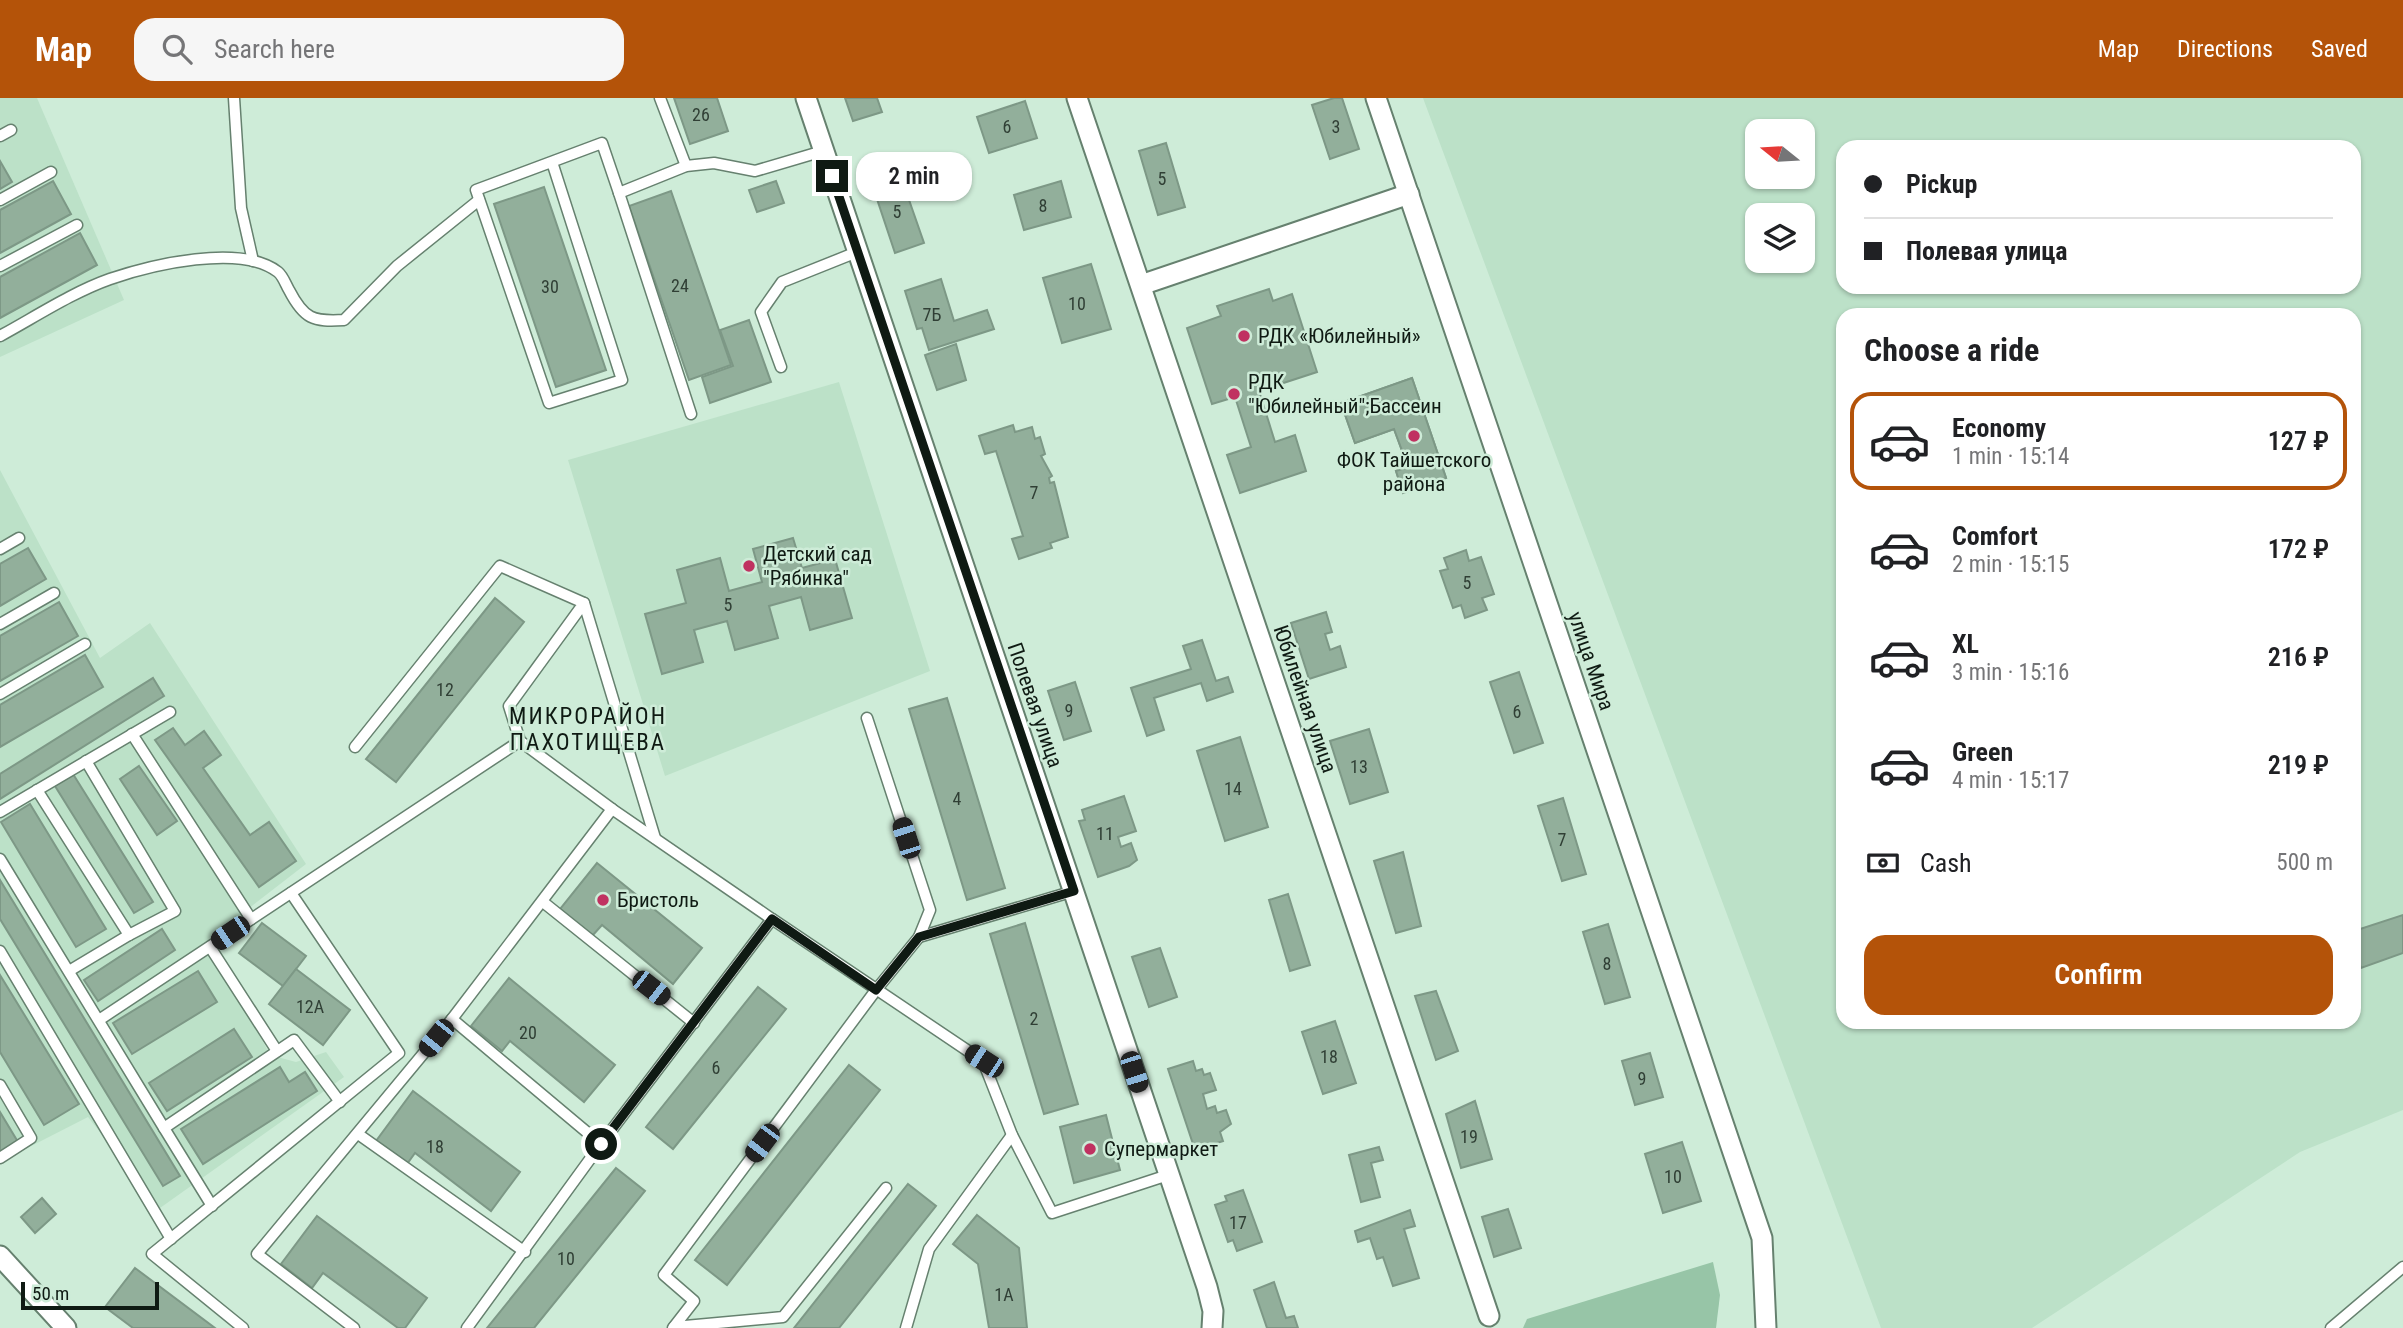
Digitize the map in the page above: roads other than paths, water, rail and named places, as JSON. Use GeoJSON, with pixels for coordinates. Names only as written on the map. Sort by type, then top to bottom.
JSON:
{"type":"FeatureCollection","features":[{"type":"Feature","properties":{"kind":"street","name":"Полевая улица"},"geometry":{"type":"LineString","coordinates":[[806,98],[1207,1287],[1213,1311],[1212,1328]]}},
{"type":"Feature","properties":{"kind":"street","name":"Юбилейная улица"},"geometry":{"type":"LineString","coordinates":[[1077,98],[1489,1316]]}},
{"type":"Feature","properties":{"kind":"street","name":"улица Мира"},"geometry":{"type":"LineString","coordinates":[[1376,98],[1762,1238],[1766,1328]]}},
{"type":"Feature","properties":{"kind":"street"},"geometry":{"type":"LineString","coordinates":[[1140,285],[1409,194]]}},
{"type":"Feature","properties":{"kind":"street"},"geometry":{"type":"LineString","coordinates":[[0,1256],[66,1328]]}},
{"type":"Feature","properties":{"kind":"lane"},"geometry":{"type":"LineString","coordinates":[[234,98],[241,208],[253,261]]}},
{"type":"Feature","properties":{"kind":"lane"},"geometry":{"type":"LineString","coordinates":[[660,98],[686,166]]}},
{"type":"Feature","properties":{"kind":"lane"},"geometry":{"type":"LineString","coordinates":[[0,136],[11,130]]}},
{"type":"Feature","properties":{"kind":"lane"},"geometry":{"type":"LineString","coordinates":[[552,162],[622,380],[549,403],[476,190],[552,162],[602,144],[691,414]]}},
{"type":"Feature","properties":{"kind":"lane"},"geometry":{"type":"LineString","coordinates":[[619,193],[686,166],[715,163],[755,172],[823,151]]}},
{"type":"Feature","properties":{"kind":"lane"},"geometry":{"type":"LineString","coordinates":[[0,200],[51,172]]}},
{"type":"Feature","properties":{"kind":"lane"},"geometry":{"type":"LineString","coordinates":[[0,336],[109,279],[175,262],[222,258],[253,261],[279,273],[298,308],[318,322],[344,320],[397,267],[480,200]]}},
{"type":"Feature","properties":{"kind":"lane"},"geometry":{"type":"LineString","coordinates":[[0,266],[77,225]]}},
{"type":"Feature","properties":{"kind":"lane"},"geometry":{"type":"LineString","coordinates":[[781,367],[761,312],[782,282],[858,252]]}},
{"type":"Feature","properties":{"kind":"lane"},"geometry":{"type":"LineString","coordinates":[[0,549],[19,538]]}},
{"type":"Feature","properties":{"kind":"lane"},"geometry":{"type":"LineString","coordinates":[[355,747],[500,566],[584,603],[655,839]]}},
{"type":"Feature","properties":{"kind":"lane"},"geometry":{"type":"LineString","coordinates":[[0,624],[54,593]]}},
{"type":"Feature","properties":{"kind":"lane"},"geometry":{"type":"LineString","coordinates":[[584,603],[509,706],[520,741],[655,839],[984,1061],[1012,1135],[1052,1213],[1168,1175]]}},
{"type":"Feature","properties":{"kind":"lane"},"geometry":{"type":"LineString","coordinates":[[0,694],[85,644]]}},
{"type":"Feature","properties":{"kind":"lane"},"geometry":{"type":"LineString","coordinates":[[0,811],[170,712]]}},
{"type":"Feature","properties":{"kind":"lane"},"geometry":{"type":"LineString","coordinates":[[673,1328],[694,1301],[664,1275],[876,990],[919,937],[930,910],[867,718]]}},
{"type":"Feature","properties":{"kind":"lane"},"geometry":{"type":"LineString","coordinates":[[132,734],[251,919]]}},
{"type":"Feature","properties":{"kind":"lane"},"geometry":{"type":"LineString","coordinates":[[99,1020],[520,741]]}},
{"type":"Feature","properties":{"kind":"lane"},"geometry":{"type":"LineString","coordinates":[[69,971],[175,911],[86,761]]}},
{"type":"Feature","properties":{"kind":"lane"},"geometry":{"type":"LineString","coordinates":[[37,790],[129,935]]}},
{"type":"Feature","properties":{"kind":"lane"},"geometry":{"type":"LineString","coordinates":[[354,1328],[257,1254],[452,1018],[612,809]]}},
{"type":"Feature","properties":{"kind":"lane"},"geometry":{"type":"LineString","coordinates":[[0,859],[212,1206]]}},
{"type":"Feature","properties":{"kind":"lane"},"geometry":{"type":"LineString","coordinates":[[919,937],[1074,891]]}},
{"type":"Feature","properties":{"kind":"lane"},"geometry":{"type":"LineString","coordinates":[[243,1328],[152,1254],[399,1053],[291,893]]}},
{"type":"Feature","properties":{"kind":"lane"},"geometry":{"type":"LineString","coordinates":[[543,902],[694,1023]]}},
{"type":"Feature","properties":{"kind":"lane"},"geometry":{"type":"LineString","coordinates":[[467,1328],[525,1252],[601,1144],[772,919]]}},
{"type":"Feature","properties":{"kind":"lane"},"geometry":{"type":"LineString","coordinates":[[209,947],[277,1051]]}},
{"type":"Feature","properties":{"kind":"lane"},"geometry":{"type":"LineString","coordinates":[[0,951],[171,1239]]}},
{"type":"Feature","properties":{"kind":"lane"},"geometry":{"type":"LineString","coordinates":[[452,1018],[601,1144]]}},
{"type":"Feature","properties":{"kind":"lane"},"geometry":{"type":"LineString","coordinates":[[164,1128],[294,1040],[340,1102]]}},
{"type":"Feature","properties":{"kind":"lane"},"geometry":{"type":"LineString","coordinates":[[0,1085],[31,1138],[0,1158]]}},
{"type":"Feature","properties":{"kind":"lane"},"geometry":{"type":"LineString","coordinates":[[358,1134],[525,1252]]}},
{"type":"Feature","properties":{"kind":"lane"},"geometry":{"type":"LineString","coordinates":[[906,1328],[929,1250],[1012,1135]]}},
{"type":"Feature","properties":{"kind":"lane"},"geometry":{"type":"LineString","coordinates":[[673,1328],[734,1325],[782,1317],[886,1188]]}},
{"type":"Feature","properties":{"kind":"lane"},"geometry":{"type":"LineString","coordinates":[[2331,1328],[2403,1267]]}},
{"type":"Feature","properties":{"kind":"place","name":"РДК «Юбилейный»"},"geometry":{"type":"Point","coordinates":[1244,336]}},
{"type":"Feature","properties":{"kind":"place","name":"РДК \"Юбилейный\";Бассеин"},"geometry":{"type":"Point","coordinates":[1234,394]}},
{"type":"Feature","properties":{"kind":"place","name":"ФОК Тайшетского района"},"geometry":{"type":"Point","coordinates":[1414,436]}},
{"type":"Feature","properties":{"kind":"place","name":"Детский сад \"Рябинка\""},"geometry":{"type":"Point","coordinates":[749,566]}},
{"type":"Feature","properties":{"kind":"place","name":"Бристоль"},"geometry":{"type":"Point","coordinates":[603,900]}},
{"type":"Feature","properties":{"kind":"place","name":"Супермаркет"},"geometry":{"type":"Point","coordinates":[1090,1149]}},
{"type":"Feature","properties":{"kind":"district","name":"МИКРОРАЙОН ПАХОТИЩЕВА"},"geometry":{"type":"Point","coordinates":[588,729]}}]}
